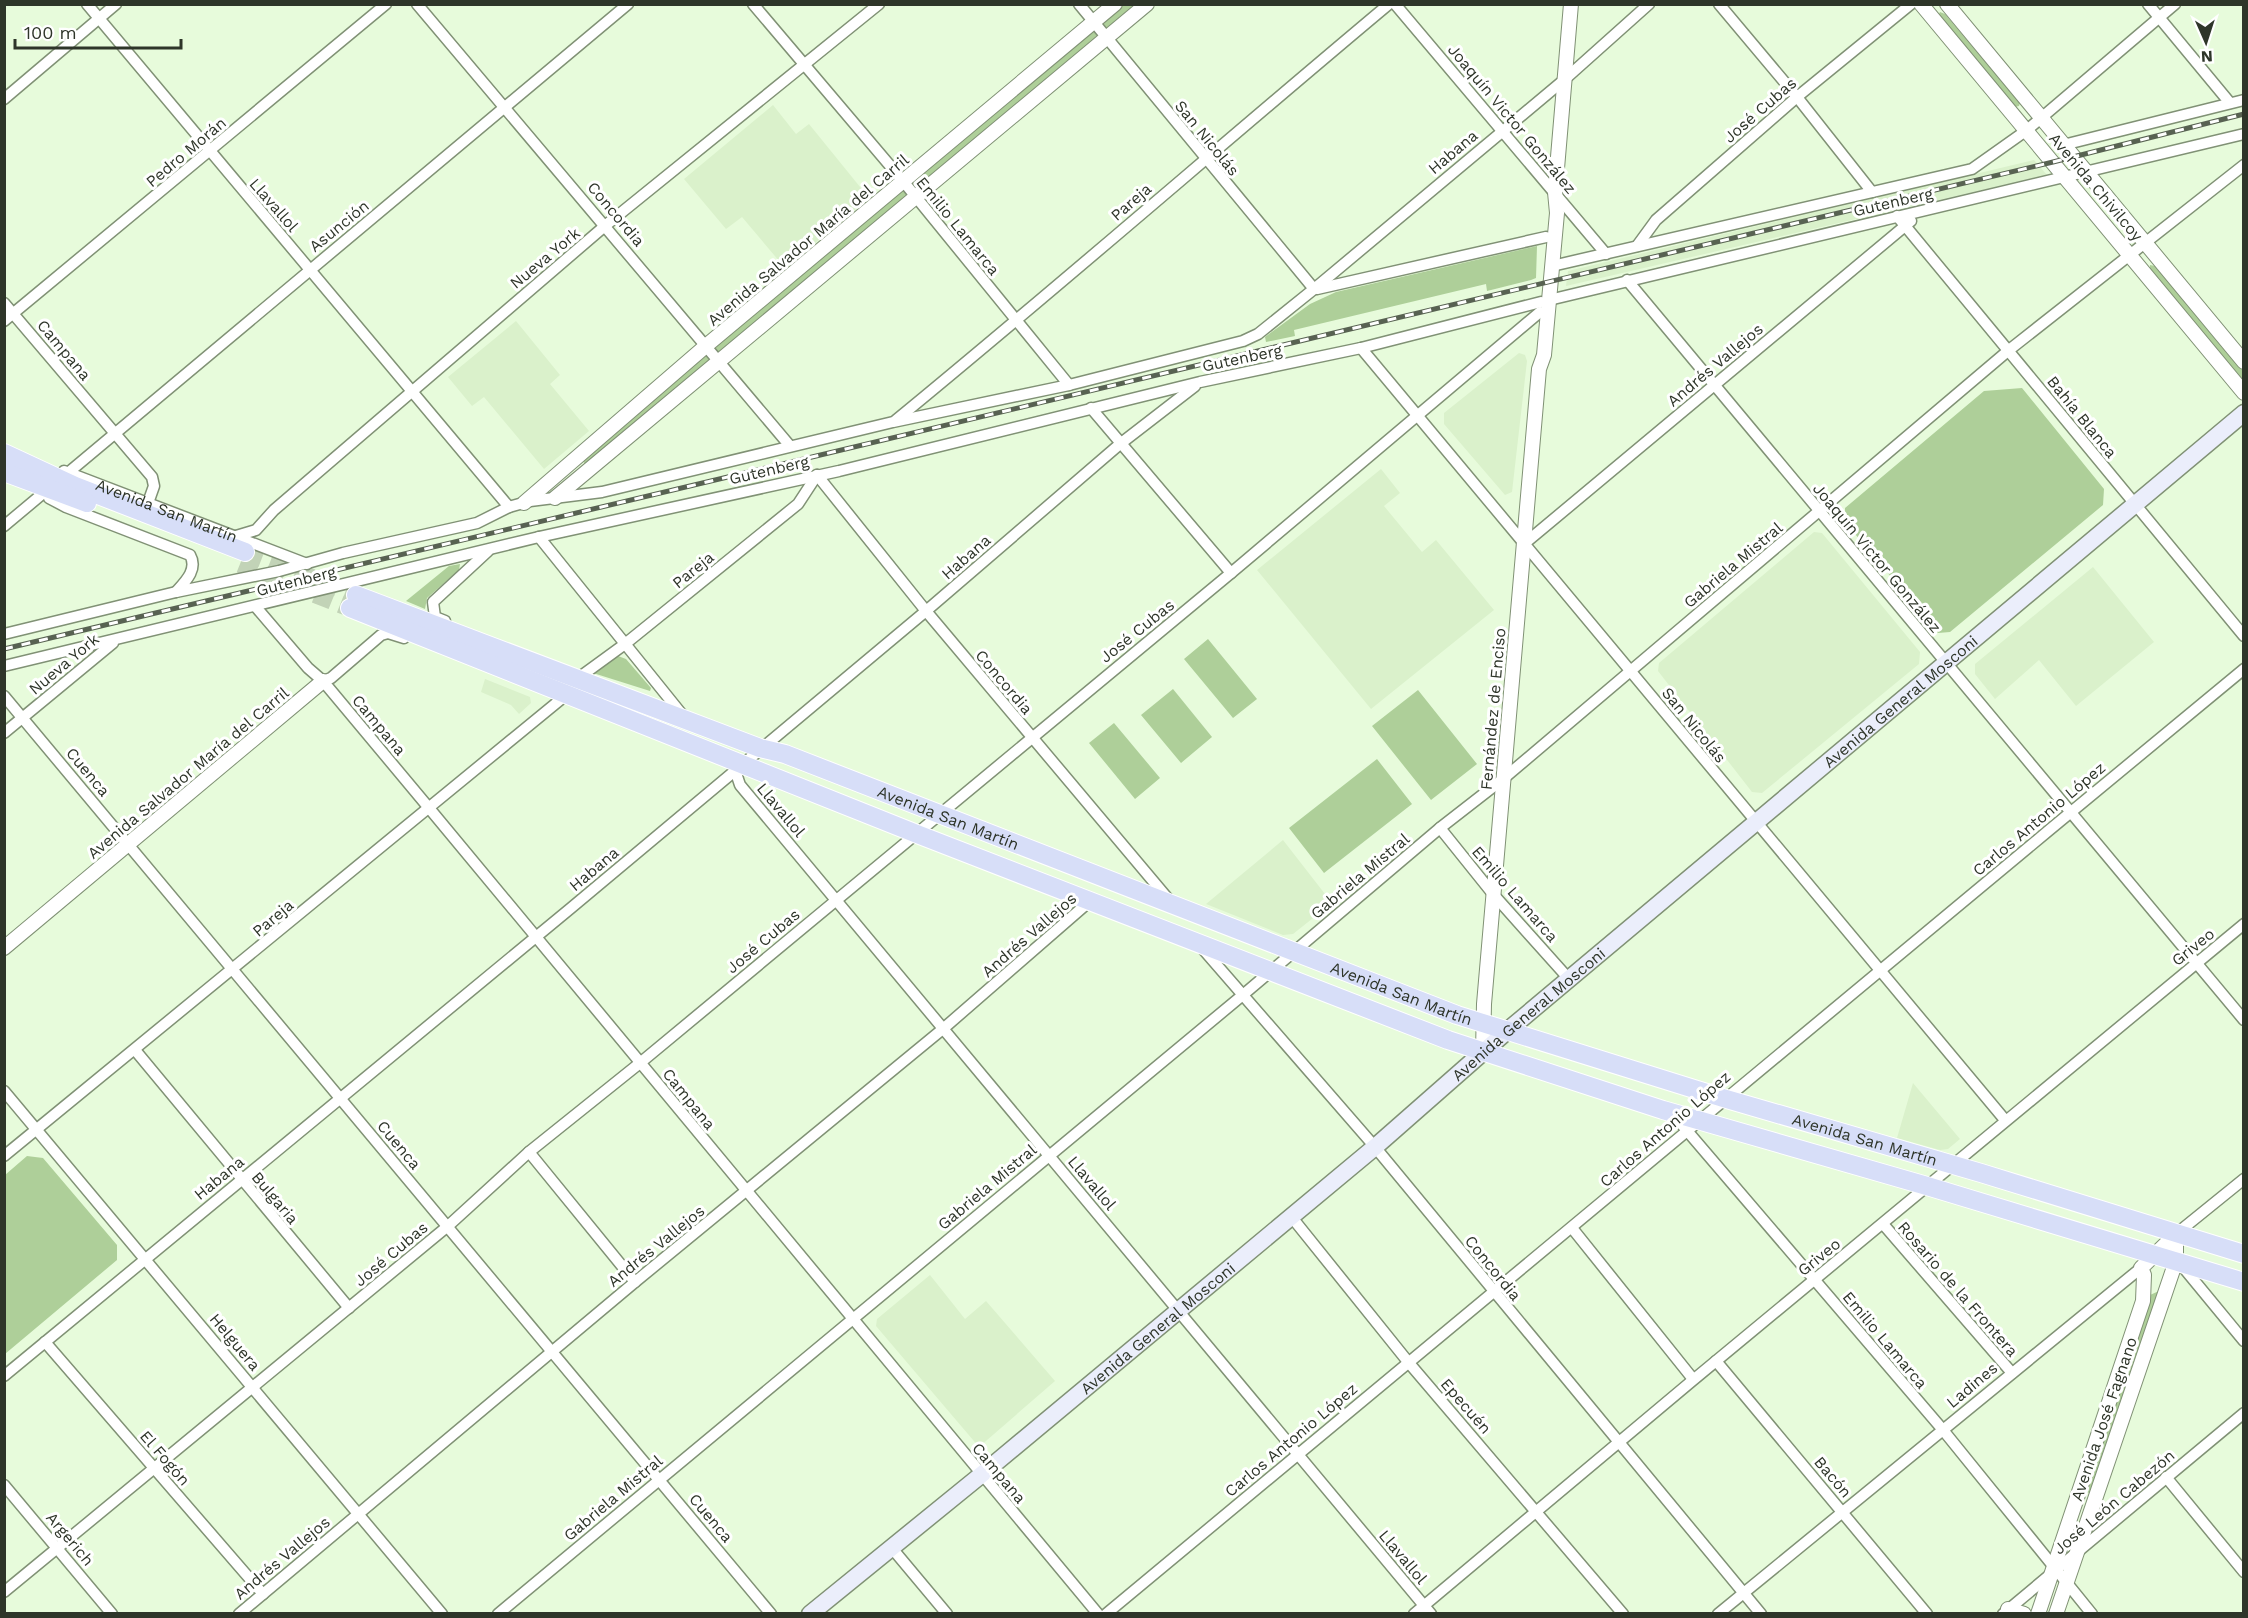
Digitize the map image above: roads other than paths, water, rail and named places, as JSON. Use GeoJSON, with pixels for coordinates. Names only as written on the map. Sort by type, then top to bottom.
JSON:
{"type":"FeatureCollection","features":[{"type":"Feature","properties":{"kind":"main road","name":"Avenida General Mosconi"},"geometry":{"type":"LineString","coordinates":[[810,1614],[981,1475],[1290,1215],[1375,1147],[1507,1031],[2133,503],[2244,413]]}},
{"type":"Feature","properties":{"kind":"main road","name":"Avenida San Martín"},"geometry":{"type":"LineString","coordinates":[[4,453],[75,486],[240,551]]}},
{"type":"Feature","properties":{"kind":"main road","name":"Avenida San Martín"},"geometry":{"type":"LineString","coordinates":[[4,472],[47,490],[240,551]]}},
{"type":"Feature","properties":{"kind":"main road","name":"Avenida San Martín"},"geometry":{"type":"LineString","coordinates":[[2244,1254],[1723,1098],[1483,1023],[785,754],[760,748],[578,680],[353,602],[739,767],[1483,1052],[1677,1115],[1692,1126],[1927,1186],[2147,1261],[2176,1261],[2244,1282]]}},
{"type":"Feature","properties":{"kind":"street","name":"Llavallol"},"geometry":{"type":"LineString","coordinates":[[87,4],[509,507]]}},
{"type":"Feature","properties":{"kind":"street"},"geometry":{"type":"LineString","coordinates":[[4,99],[116,4]]}},
{"type":"Feature","properties":{"kind":"street","name":"Pedro Morán"},"geometry":{"type":"LineString","coordinates":[[9,317],[210,153],[386,4]]}},
{"type":"Feature","properties":{"kind":"street","name":"Concordia"},"geometry":{"type":"LineString","coordinates":[[417,4],[606,225],[790,446]]}},
{"type":"Feature","properties":{"kind":"street","name":"Asunción"},"geometry":{"type":"LineString","coordinates":[[69,472],[628,4]]}},
{"type":"Feature","properties":{"kind":"street","name":"Emilio Lamarca"},"geometry":{"type":"LineString","coordinates":[[753,4],[903,181],[1016,322],[1070,385]]}},
{"type":"Feature","properties":{"kind":"street","name":"Nueva York"},"geometry":{"type":"LineString","coordinates":[[240,551],[274,510],[413,393],[439,367],[606,225],[879,4]]}},
{"type":"Feature","properties":{"kind":"street","name":"San Nicolás"},"geometry":{"type":"LineString","coordinates":[[1079,4],[1204,159],[1314,289]]}},
{"type":"Feature","properties":{"kind":"street","name":"Avenida Salvador María del Carril"},"geometry":{"type":"LineString","coordinates":[[524,503],[707,345],[1115,4]]}},
{"type":"Feature","properties":{"kind":"street"},"geometry":{"type":"LineString","coordinates":[[555,498],[1148,4]]}},
{"type":"Feature","properties":{"kind":"street","name":"Pareja"},"geometry":{"type":"LineString","coordinates":[[893,422],[1016,322],[1204,159],[1389,4]]}},
{"type":"Feature","properties":{"kind":"street","name":"Joaquín Victor González"},"geometry":{"type":"LineString","coordinates":[[1395,4],[1606,254]]}},
{"type":"Feature","properties":{"kind":"street","name":"Fernández de Enciso"},"geometry":{"type":"LineString","coordinates":[[1483,1052],[1483,1023],[1493,894],[1539,369],[1536,354],[1543,305],[1552,266],[1557,213],[1555,192],[1571,4]]}},
{"type":"Feature","properties":{"kind":"street","name":"Habana"},"geometry":{"type":"LineString","coordinates":[[1274,321],[1564,80],[1650,4]]}},
{"type":"Feature","properties":{"kind":"street"},"geometry":{"type":"LineString","coordinates":[[1719,4],[1872,192]]}},
{"type":"Feature","properties":{"kind":"street","name":"José Cubas"},"geometry":{"type":"LineString","coordinates":[[1637,246],[1656,220],[1797,97],[1911,4]]}},
{"type":"Feature","properties":{"kind":"street","name":"Avenida Chivilcoy"},"geometry":{"type":"LineString","coordinates":[[1921,4],[2244,393]]}},
{"type":"Feature","properties":{"kind":"street","name":"Avenida Chivilcoy"},"geometry":{"type":"LineString","coordinates":[[1947,4],[2244,363]]}},
{"type":"Feature","properties":{"kind":"street"},"geometry":{"type":"LineString","coordinates":[[2148,4],[2230,103]]}},
{"type":"Feature","properties":{"kind":"street"},"geometry":{"type":"LineString","coordinates":[[2026,130],[2175,4]]}},
{"type":"Feature","properties":{"kind":"street"},"geometry":{"type":"LineString","coordinates":[[2063,145],[2244,100]]}},
{"type":"Feature","properties":{"kind":"street","name":"Gutenberg"},"geometry":{"type":"LineString","coordinates":[[1552,266],[1972,169],[2026,130]]}},
{"type":"Feature","properties":{"kind":"street","name":"Gutenberg"},"geometry":{"type":"LineString","coordinates":[[4,666],[539,537],[817,475],[1200,382],[1361,348],[1543,305],[1627,280],[2244,134]]}},
{"type":"Feature","properties":{"kind":"street","name":"Gabriela Mistral"},"geometry":{"type":"LineString","coordinates":[[498,1614],[1244,994],[1440,828],[1503,779],[1631,672],[2009,350],[2244,165]]}},
{"type":"Feature","properties":{"kind":"street","name":"Fernández de Enciso"},"geometry":{"type":"LineString","coordinates":[[1543,305],[1546,237],[1549,212],[1555,192]]}},
{"type":"Feature","properties":{"kind":"street","name":"Andrés Vallejos"},"geometry":{"type":"LineString","coordinates":[[1524,544],[1905,225],[1926,210]]}},
{"type":"Feature","properties":{"kind":"street","name":"Bahía Blanca"},"geometry":{"type":"LineString","coordinates":[[1897,216],[2244,636]]}},
{"type":"Feature","properties":{"kind":"street"},"geometry":{"type":"LineString","coordinates":[[1314,289],[1546,237]]}},
{"type":"Feature","properties":{"kind":"street","name":"Joaquín Victor González"},"geometry":{"type":"LineString","coordinates":[[1627,280],[2244,1020]]}},
{"type":"Feature","properties":{"kind":"street","name":"Campana"},"geometry":{"type":"LineString","coordinates":[[4,303],[9,317],[152,477],[154,486],[148,503]]}},
{"type":"Feature","properties":{"kind":"street","name":"José Cubas"},"geometry":{"type":"LineString","coordinates":[[4,1592],[448,1226],[529,1152],[640,1063],[1419,416],[1543,305]]}},
{"type":"Feature","properties":{"kind":"street","name":"Gutenberg"},"geometry":{"type":"LineString","coordinates":[[4,634],[477,523],[509,507],[524,503],[602,492],[893,422],[1070,385],[1244,341],[1274,321]]}},
{"type":"Feature","properties":{"kind":"street","name":"San Nicolás"},"geometry":{"type":"LineString","coordinates":[[1361,348],[1879,972],[2005,1120]]}},
{"type":"Feature","properties":{"kind":"street","name":"Habana"},"geometry":{"type":"LineString","coordinates":[[4,1376],[537,936],[926,611],[1120,444],[1200,382]]}},
{"type":"Feature","properties":{"kind":"street"},"geometry":{"type":"LineString","coordinates":[[1091,408],[1231,573]]}},
{"type":"Feature","properties":{"kind":"street","name":"Avenida San Martín"},"geometry":{"type":"LineString","coordinates":[[24,461],[69,472],[148,503],[240,551],[307,564]]}},
{"type":"Feature","properties":{"kind":"street","name":"Concordia"},"geometry":{"type":"LineString","coordinates":[[817,475],[1031,738],[1173,905]]}},
{"type":"Feature","properties":{"kind":"street","name":"Pareja"},"geometry":{"type":"LineString","coordinates":[[578,680],[798,504],[817,475]]}},
{"type":"Feature","properties":{"kind":"street"},"geometry":{"type":"LineString","coordinates":[[4,526],[47,490]]}},
{"type":"Feature","properties":{"kind":"street","name":"Avenida San Martín"},"geometry":{"type":"LineString","coordinates":[[47,490],[49,498],[66,507],[190,555],[193,563],[191,572],[176,592]]}},
{"type":"Feature","properties":{"kind":"street"},"geometry":{"type":"LineString","coordinates":[[539,537],[687,721]]}},
{"type":"Feature","properties":{"kind":"street","name":"Avenida San Martín"},"geometry":{"type":"LineString","coordinates":[[489,550],[436,598],[432,605],[435,617],[558,666],[578,680]]}},
{"type":"Feature","properties":{"kind":"street","name":"Campana"},"geometry":{"type":"LineString","coordinates":[[255,606],[308,668],[323,681],[537,936],[746,1192],[1098,1614]]}},
{"type":"Feature","properties":{"kind":"street","name":"Avenida Salvador María del Carril"},"geometry":{"type":"LineString","coordinates":[[4,948],[323,681],[331,678],[375,639],[388,633],[396,635]]}},
{"type":"Feature","properties":{"kind":"street","name":"Avenida San Martín"},"geometry":{"type":"LineString","coordinates":[[396,635],[560,700],[604,708]]}},
{"type":"Feature","properties":{"kind":"street","name":"Nueva York"},"geometry":{"type":"LineString","coordinates":[[4,733],[115,641]]}},
{"type":"Feature","properties":{"kind":"street","name":"Carlos Antonio López"},"geometry":{"type":"LineString","coordinates":[[1106,1614],[1572,1228],[1723,1098],[1879,972],[2244,669]]}},
{"type":"Feature","properties":{"kind":"street","name":"Cuenca"},"geometry":{"type":"LineString","coordinates":[[4,696],[554,1351],[771,1614]]}},
{"type":"Feature","properties":{"kind":"street","name":"Pareja"},"geometry":{"type":"LineString","coordinates":[[4,1156],[560,700]]}},
{"type":"Feature","properties":{"kind":"street","name":"Llavallol"},"geometry":{"type":"LineString","coordinates":[[739,767],[740,785],[1427,1610]]}},
{"type":"Feature","properties":{"kind":"street","name":"Emilio Lamarca"},"geometry":{"type":"LineString","coordinates":[[1440,828],[1493,894],[1569,979]]}},
{"type":"Feature","properties":{"kind":"street","name":"Andrés Vallejos"},"geometry":{"type":"LineString","coordinates":[[240,1614],[635,1282],[944,1028],[1090,901]]}},
{"type":"Feature","properties":{"kind":"street","name":"Griveo"},"geometry":{"type":"LineString","coordinates":[[1414,1614],[1427,1610],[1693,1379],[2244,924]]}},
{"type":"Feature","properties":{"kind":"street","name":"Concordia"},"geometry":{"type":"LineString","coordinates":[[1199,944],[1375,1147],[1761,1614]]}},
{"type":"Feature","properties":{"kind":"street","name":"Bulgaria"},"geometry":{"type":"LineString","coordinates":[[135,1050],[240,1180],[349,1308]]}},
{"type":"Feature","properties":{"kind":"street","name":"Helguera"},"geometry":{"type":"LineString","coordinates":[[4,1090],[442,1614]]}},
{"type":"Feature","properties":{"kind":"street","name":"Emilio Lamarca"},"geometry":{"type":"LineString","coordinates":[[1692,1126],[1815,1279],[2092,1614]]}},
{"type":"Feature","properties":{"kind":"street"},"geometry":{"type":"LineString","coordinates":[[529,1152],[635,1282]]}},
{"type":"Feature","properties":{"kind":"street","name":"Ladines"},"geometry":{"type":"LineString","coordinates":[[1718,1614],[1943,1431],[2244,1179]]}},
{"type":"Feature","properties":{"kind":"street","name":"Epecuén"},"geometry":{"type":"LineString","coordinates":[[1290,1215],[1409,1363],[1623,1614]]}},
{"type":"Feature","properties":{"kind":"street","name":"Rosario de la Frontera"},"geometry":{"type":"LineString","coordinates":[[1883,1224],[2012,1373]]}},
{"type":"Feature","properties":{"kind":"street"},"geometry":{"type":"LineString","coordinates":[[1572,1228],[1693,1379]]}},
{"type":"Feature","properties":{"kind":"street","name":"Avenida José Fagnano"},"geometry":{"type":"LineString","coordinates":[[2056,1614],[2176,1261],[2176,1234]]}},
{"type":"Feature","properties":{"kind":"street","name":"Avenida José Fagnano"},"geometry":{"type":"LineString","coordinates":[[2038,1614],[2143,1301],[2147,1261]]}},
{"type":"Feature","properties":{"kind":"street"},"geometry":{"type":"LineString","coordinates":[[2176,1261],[2189,1271],[2244,1341]]}},
{"type":"Feature","properties":{"kind":"street","name":"El Fogón"},"geometry":{"type":"LineString","coordinates":[[45,1342],[263,1594]]}},
{"type":"Feature","properties":{"kind":"street","name":"Bacón"},"geometry":{"type":"LineString","coordinates":[[1716,1361],[1927,1614]]}},
{"type":"Feature","properties":{"kind":"street","name":"José León Cabezón"},"geometry":{"type":"LineString","coordinates":[[2005,1611],[2244,1413]]}},
{"type":"Feature","properties":{"kind":"street"},"geometry":{"type":"LineString","coordinates":[[2166,1477],[2244,1572]]}},
{"type":"Feature","properties":{"kind":"street","name":"Argerich"},"geometry":{"type":"LineString","coordinates":[[4,1485],[112,1614]]}},
{"type":"Feature","properties":{"kind":"street"},"geometry":{"type":"LineString","coordinates":[[891,1547],[947,1614]]}},
{"type":"Feature","properties":{"kind":"street"},"geometry":{"type":"LineString","coordinates":[[2005,1611],[2024,1614]]}},
{"type":"Feature","properties":{"kind":"tunnel"},"geometry":{"type":"LineString","coordinates":[[245,552],[356,595]]}},
{"type":"Feature","properties":{"kind":"tunnel"},"geometry":{"type":"LineString","coordinates":[[240,564],[350,608]]}},
{"type":"Feature","properties":{"kind":"railway"},"geometry":{"type":"LineString","coordinates":[[4,649],[2053,162],[2244,114]]}}]}
